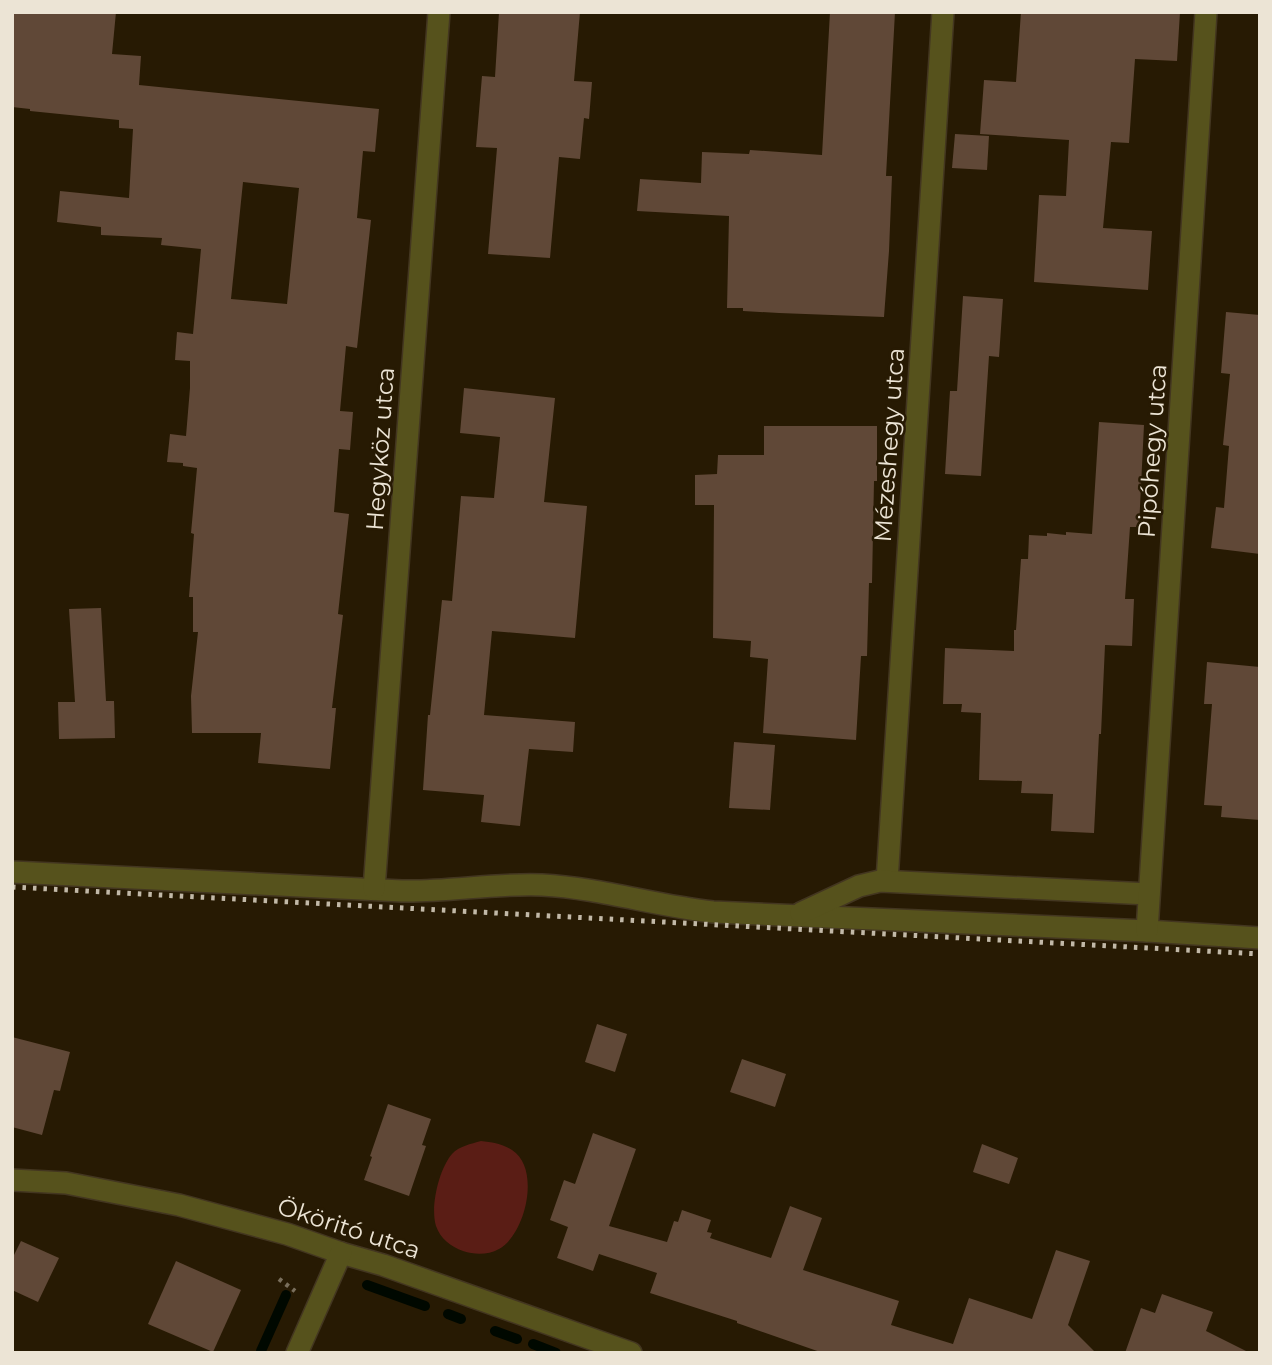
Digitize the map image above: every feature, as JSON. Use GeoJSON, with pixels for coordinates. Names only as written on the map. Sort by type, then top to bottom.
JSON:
{"type":"FeatureCollection","features":[{"type":"Feature","properties":{"kind":"street","name":"Hegyköz utca"},"geometry":{"type":"LineString","coordinates":[[374,889],[439,12]]}},
{"type":"Feature","properties":{"kind":"street","name":"Mézeshegy utca"},"geometry":{"type":"LineString","coordinates":[[887,881],[943,12]]}},
{"type":"Feature","properties":{"kind":"street","name":"Pipóhegy utca"},"geometry":{"type":"LineString","coordinates":[[1147,931],[1206,12]]}},
{"type":"Feature","properties":{"kind":"street"},"geometry":{"type":"LineString","coordinates":[[12,872],[428,891],[512,884],[542,885],[577,888],[695,910],[1260,938]]}},
{"type":"Feature","properties":{"kind":"street"},"geometry":{"type":"LineString","coordinates":[[797,915],[859,886],[887,881],[1149,894]]}},
{"type":"Feature","properties":{"kind":"street","name":"Ököritó utca"},"geometry":{"type":"LineString","coordinates":[[12,1180],[66,1183],[178,1205],[287,1234],[631,1353]]}},
{"type":"Feature","properties":{"kind":"street"},"geometry":{"type":"LineString","coordinates":[[297,1353],[341,1253]]}},
{"type":"Feature","properties":{"kind":"shaded area"},"geometry":{"type":"Polygon","coordinates":[[[481,1141],[512,1150],[521,1159],[528,1185],[523,1216],[509,1241],[495,1251],[477,1254],[459,1249],[443,1238],[436,1226],[434,1209],[440,1178],[447,1161],[458,1149],[481,1141]]]}},
{"type":"Feature","properties":{"kind":"building"},"geometry":{"type":"Polygon","coordinates":[[[12,12],[116,12],[112,54],[141,56],[139,85],[379,109],[375,152],[363,151],[357,218],[371,220],[357,348],[346,346],[340,411],[353,412],[350,450],[339,449],[334,512],[349,514],[338,614],[343,615],[332,708],[336,708],[330,769],[258,763],[261,733],[192,733],[191,696],[198,632],[193,632],[193,597],[189,597],[197,468],[183,466],[183,463],[167,462],[170,434],[186,436],[190,361],[175,360],[177,332],[193,334],[201,249],[161,245],[162,238],[101,235],[101,227],[57,222],[60,191],[129,198],[133,129],[119,128],[119,120],[12,107],[12,12]],[[243,182],[231,299],[287,304],[299,188],[243,182]]]}},
{"type":"Feature","properties":{"kind":"building"},"geometry":{"type":"Polygon","coordinates":[[[499,12],[580,12],[574,81],[592,82],[589,119],[584,118],[580,159],[559,157],[550,258],[488,254],[497,148],[476,147],[482,76],[495,77],[499,12]]]}},
{"type":"Feature","properties":{"kind":"building"},"geometry":{"type":"Polygon","coordinates":[[[830,12],[895,12],[886,176],[892,176],[884,317],[727,308],[729,216],[637,211],[640,179],[701,183],[702,152],[749,154],[750,150],[822,155],[830,12]]]}},
{"type":"Feature","properties":{"kind":"building"},"geometry":{"type":"Polygon","coordinates":[[[1021,12],[1180,12],[1177,61],[1135,59],[1129,143],[1111,142],[1103,228],[1152,231],[1148,290],[1034,282],[1039,195],[1066,196],[1069,140],[980,134],[984,80],[1016,82],[1021,12]]]}},
{"type":"Feature","properties":{"kind":"building"},"geometry":{"type":"Polygon","coordinates":[[[955,134],[989,136],[987,170],[952,168],[955,134]]]}},
{"type":"Feature","properties":{"kind":"building"},"geometry":{"type":"Polygon","coordinates":[[[963,296],[1003,299],[999,357],[989,356],[981,476],[945,474],[950,391],[957,391],[963,296]]]}},
{"type":"Feature","properties":{"kind":"building"},"geometry":{"type":"Polygon","coordinates":[[[1226,312],[1260,315],[1260,554],[1211,548],[1216,507],[1224,508],[1229,446],[1223,445],[1230,374],[1221,373],[1226,312]]]}},
{"type":"Feature","properties":{"kind":"building"},"geometry":{"type":"Polygon","coordinates":[[[464,388],[555,398],[544,502],[587,506],[575,638],[492,631],[484,715],[575,722],[573,752],[529,749],[520,826],[481,822],[484,795],[423,790],[428,715],[442,600],[452,601],[461,496],[494,498],[500,437],[460,433],[464,388]]]}},
{"type":"Feature","properties":{"kind":"building"},"geometry":{"type":"Polygon","coordinates":[[[1099,422],[1144,425],[1139,527],[1130,527],[1125,599],[1134,599],[1132,646],[1105,645],[1094,833],[1051,831],[1053,794],[1021,793],[1022,781],[979,780],[981,713],[961,712],[962,704],[943,704],[945,648],[1014,651],[1021,559],[1028,559],[1029,535],[1066,535],[1066,532],[1092,534],[1099,422]]]}},
{"type":"Feature","properties":{"kind":"building"},"geometry":{"type":"Polygon","coordinates":[[[764,426],[877,426],[872,583],[869,583],[867,656],[861,656],[856,740],[763,733],[768,659],[750,657],[751,641],[713,638],[714,505],[695,505],[695,475],[717,474],[718,455],[764,455],[764,426]]]}},
{"type":"Feature","properties":{"kind":"building"},"geometry":{"type":"Polygon","coordinates":[[[101,608],[106,701],[114,701],[115,738],[59,739],[58,702],[75,702],[69,609],[101,608]]]}},
{"type":"Feature","properties":{"kind":"building"},"geometry":{"type":"Polygon","coordinates":[[[1207,662],[1260,667],[1260,820],[1221,817],[1222,806],[1204,805],[1212,704],[1204,704],[1207,662]]]}},
{"type":"Feature","properties":{"kind":"building"},"geometry":{"type":"Polygon","coordinates":[[[734,742],[775,745],[770,810],[729,808],[734,742]]]}},
{"type":"Feature","properties":{"kind":"building"},"geometry":{"type":"Polygon","coordinates":[[[597,1024],[627,1034],[615,1072],[585,1062],[597,1024]]]}},
{"type":"Feature","properties":{"kind":"building"},"geometry":{"type":"Polygon","coordinates":[[[12,1037],[70,1052],[60,1091],[54,1090],[42,1135],[12,1127],[12,1037]]]}},
{"type":"Feature","properties":{"kind":"building"},"geometry":{"type":"Polygon","coordinates":[[[742,1059],[786,1074],[775,1107],[730,1092],[742,1059]]]}},
{"type":"Feature","properties":{"kind":"building"},"geometry":{"type":"Polygon","coordinates":[[[388,1104],[431,1119],[422,1145],[426,1146],[409,1196],[364,1180],[388,1104]]]}},
{"type":"Feature","properties":{"kind":"building"},"geometry":{"type":"Polygon","coordinates":[[[593,1133],[636,1149],[609,1226],[667,1242],[674,1221],[678,1222],[682,1210],[711,1220],[707,1232],[712,1233],[710,1238],[771,1258],[790,1206],[822,1218],[803,1270],[899,1301],[891,1325],[953,1344],[969,1298],[1032,1319],[1056,1250],[1090,1261],[1068,1325],[1096,1353],[823,1353],[650,1293],[657,1273],[599,1254],[593,1271],[557,1258],[568,1227],[550,1220],[564,1180],[575,1184],[593,1133]]]}},
{"type":"Feature","properties":{"kind":"building"},"geometry":{"type":"Polygon","coordinates":[[[982,1144],[1018,1158],[1009,1184],[973,1172],[982,1144]]]}},
{"type":"Feature","properties":{"kind":"building"},"geometry":{"type":"Polygon","coordinates":[[[21,1241],[59,1258],[38,1302],[12,1290],[12,1259],[21,1241]]]}},
{"type":"Feature","properties":{"kind":"building"},"geometry":{"type":"Polygon","coordinates":[[[176,1261],[241,1290],[213,1352],[148,1324],[176,1261]]]}},
{"type":"Feature","properties":{"kind":"building"},"geometry":{"type":"Polygon","coordinates":[[[1162,1294],[1213,1312],[1206,1331],[1250,1353],[1125,1353],[1141,1308],[1155,1313],[1162,1294]]]}},
{"type":"Feature","properties":{"kind":"waterway"},"geometry":{"type":"LineString","coordinates":[[367,1285],[425,1306]]}},
{"type":"Feature","properties":{"kind":"waterway"},"geometry":{"type":"LineString","coordinates":[[261,1351],[286,1295]]}},
{"type":"Feature","properties":{"kind":"waterway"},"geometry":{"type":"LineString","coordinates":[[448,1314],[461,1319]]}},
{"type":"Feature","properties":{"kind":"waterway"},"geometry":{"type":"LineString","coordinates":[[495,1331],[517,1339]]}},
{"type":"Feature","properties":{"kind":"waterway"},"geometry":{"type":"LineString","coordinates":[[533,1344],[556,1353]]}},
{"type":"Feature","properties":{"kind":"railway"},"geometry":{"type":"LineString","coordinates":[[12,887],[1260,954]]}}]}
